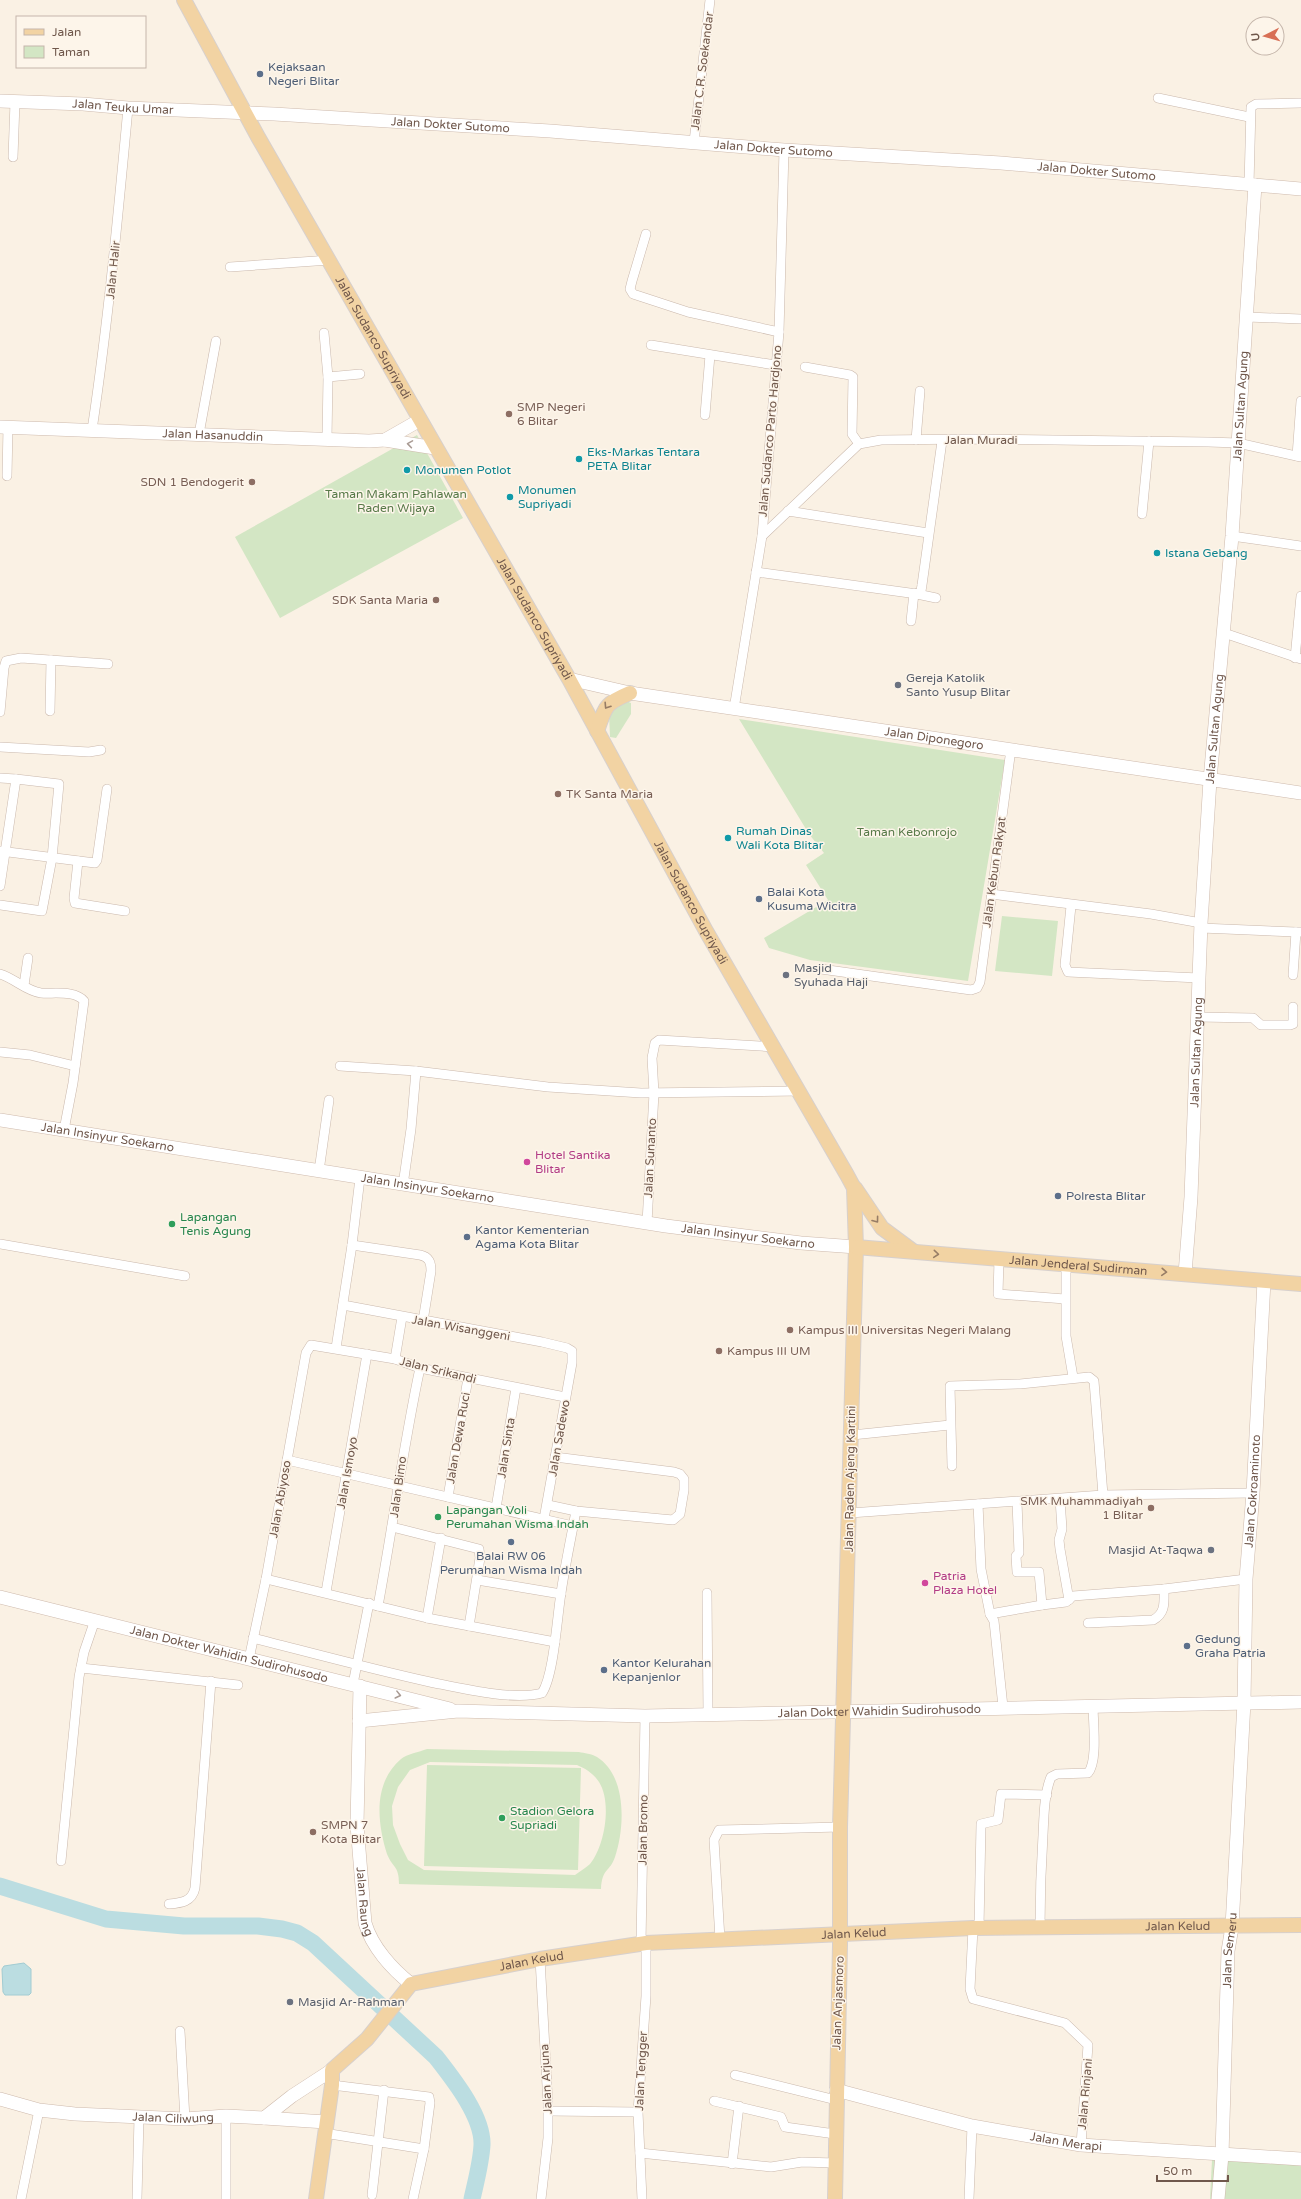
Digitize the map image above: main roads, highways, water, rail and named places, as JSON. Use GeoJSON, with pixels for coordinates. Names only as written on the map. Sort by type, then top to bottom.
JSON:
{"type":"FeatureCollection","features":[{"type":"Feature","properties":{"kind":"main road","name":"Jalan Sudanco Supriyadi"},"geometry":{"type":"LineString","coordinates":[[184,0],[435,448],[569,679],[596,731],[741,991],[800,1091],[854,1188],[856,1247]]}},
{"type":"Feature","properties":{"kind":"main road","name":"Jalan Teuku Umar"},"geometry":{"type":"LineString","coordinates":[[0,101],[246,113]]}},
{"type":"Feature","properties":{"kind":"main road","name":"Jalan Dokter Sutomo"},"geometry":{"type":"LineString","coordinates":[[246,113],[550,131],[784,150],[1001,163],[1301,189]]}},
{"type":"Feature","properties":{"kind":"main road","name":"Jalan Sultan Agung"},"geometry":{"type":"LineString","coordinates":[[1185,1274],[1191,1197],[1201,926],[1210,780],[1232,536],[1247,317],[1252,185]]}},
{"type":"Feature","properties":{"kind":"main road","name":"Jalan Hasanuddin"},"geometry":{"type":"LineString","coordinates":[[4,427],[369,441],[385,440],[420,420]]}},
{"type":"Feature","properties":{"kind":"main road"},"geometry":{"type":"LineString","coordinates":[[385,440],[435,448]]}},
{"type":"Feature","properties":{"kind":"main road","name":"Jalan Diponegoro"},"geometry":{"type":"LineString","coordinates":[[569,679],[630,693],[1301,793]]}},
{"type":"Feature","properties":{"kind":"main road"},"geometry":{"type":"LineString","coordinates":[[596,731],[605,708],[611,701],[630,693]]}},
{"type":"Feature","properties":{"kind":"main road","name":"Jalan Insinyur Soekarno"},"geometry":{"type":"LineString","coordinates":[[0,1120],[647,1223],[801,1243],[856,1247]]}},
{"type":"Feature","properties":{"kind":"main road"},"geometry":{"type":"LineString","coordinates":[[854,1188],[882,1228],[901,1244],[916,1253]]}},
{"type":"Feature","properties":{"kind":"main road","name":"Jalan Jenderal Sudirman"},"geometry":{"type":"LineString","coordinates":[[856,1247],[1301,1284]]}},
{"type":"Feature","properties":{"kind":"main road","name":"Jalan Raden Ajeng Kartini"},"geometry":{"type":"LineString","coordinates":[[844,1711],[856,1247]]}},
{"type":"Feature","properties":{"kind":"main road","name":"Jalan Cokroaminoto"},"geometry":{"type":"LineString","coordinates":[[1244,1702],[1246,1579],[1253,1493],[1264,1281]]}},
{"type":"Feature","properties":{"kind":"main road","name":"Jalan Dokter Wahidin Sudirohusodo"},"geometry":{"type":"LineString","coordinates":[[0,1597],[250,1656],[458,1711]]}},
{"type":"Feature","properties":{"kind":"main road","name":"Jalan Raung"},"geometry":{"type":"LineString","coordinates":[[356,1684],[359,1721],[357,1825],[365,1923],[367,1931],[383,1956],[399,1975],[408,1989]]}},
{"type":"Feature","properties":{"kind":"main road","name":"Jalan Semeru"},"geometry":{"type":"LineString","coordinates":[[1218,2199],[1222,2155],[1228,1951],[1232,1927],[1244,1702]]}},
{"type":"Feature","properties":{"kind":"main road","name":"Jalan Dokter Wahidin Sudirohusodo"},"geometry":{"type":"LineString","coordinates":[[359,1721],[458,1711],[645,1716],[1093,1705],[1301,1702]]}},
{"type":"Feature","properties":{"kind":"main road","name":"Jalan Anjasmoro"},"geometry":{"type":"LineString","coordinates":[[834,2199],[840,1933],[840,1827],[844,1711]]}},
{"type":"Feature","properties":{"kind":"main road","name":"Jalan Kelud"},"geometry":{"type":"LineString","coordinates":[[408,1989],[540,1959],[644,1944],[840,1933],[976,1928],[1232,1927],[1301,1925]]}},
{"type":"Feature","properties":{"kind":"main road"},"geometry":{"type":"LineString","coordinates":[[264,2118],[292,2096],[332,2070],[367,2039],[408,1989]]}},
{"type":"Feature","properties":{"kind":"main road"},"geometry":{"type":"LineString","coordinates":[[316,2199],[332,2085],[332,2070]]}},
{"type":"Feature","properties":{"kind":"main road","name":"Jalan Merapi"},"geometry":{"type":"LineString","coordinates":[[836,2095],[972,2126],[1081,2145],[1301,2159]]}},
{"type":"Feature","properties":{"kind":"main road","name":"Jalan Ciliwung"},"geometry":{"type":"LineString","coordinates":[[0,2099],[39,2110],[74,2114],[186,2118],[226,2116],[264,2118],[325,2127]]}},
{"type":"Feature","properties":{"kind":"water"},"geometry":{"type":"Polygon","coordinates":[[[24,1963],[31,1969],[31,1993],[29,1995],[5,1995],[3,1992],[2,1969],[4,1966],[24,1963]]]}},
{"type":"Feature","properties":{"kind":"waterway"},"geometry":{"type":"LineString","coordinates":[[0,1886],[106,1919],[184,1926],[258,1926],[282,1929],[297,1933],[313,1943],[436,2057],[466,2098],[478,2122],[482,2145],[472,2199]]}},
{"type":"Feature","properties":{"kind":"place","name":"Kejaksaan Negeri Blitar"},"geometry":{"type":"Point","coordinates":[260,74]}},
{"type":"Feature","properties":{"kind":"place","name":"SMP Negeri 6 Blitar"},"geometry":{"type":"Point","coordinates":[509,414]}},
{"type":"Feature","properties":{"kind":"place","name":"Eks-Markas Tentara PETA Blitar"},"geometry":{"type":"Point","coordinates":[579,459]}},
{"type":"Feature","properties":{"kind":"place","name":"Monumen Potlot"},"geometry":{"type":"Point","coordinates":[407,470]}},
{"type":"Feature","properties":{"kind":"place","name":"SDN 1 Bendogerit"},"geometry":{"type":"Point","coordinates":[252,482]}},
{"type":"Feature","properties":{"kind":"place","name":"Monumen Supriyadi"},"geometry":{"type":"Point","coordinates":[510,497]}},
{"type":"Feature","properties":{"kind":"place","name":"Istana Gebang"},"geometry":{"type":"Point","coordinates":[1157,553]}},
{"type":"Feature","properties":{"kind":"place","name":"SDK Santa Maria"},"geometry":{"type":"Point","coordinates":[436,600]}},
{"type":"Feature","properties":{"kind":"place","name":"Gereja Katolik Santo Yusup Blitar"},"geometry":{"type":"Point","coordinates":[898,685]}},
{"type":"Feature","properties":{"kind":"place","name":"TK Santa Maria"},"geometry":{"type":"Point","coordinates":[558,794]}},
{"type":"Feature","properties":{"kind":"place","name":"Rumah Dinas Wali Kota Blitar"},"geometry":{"type":"Point","coordinates":[728,838]}},
{"type":"Feature","properties":{"kind":"place","name":"Balai Kota Kusuma Wicitra"},"geometry":{"type":"Point","coordinates":[759,899]}},
{"type":"Feature","properties":{"kind":"place","name":"Masjid Syuhada Haji"},"geometry":{"type":"Point","coordinates":[786,975]}},
{"type":"Feature","properties":{"kind":"place","name":"Hotel Santika Blitar"},"geometry":{"type":"Point","coordinates":[527,1162]}},
{"type":"Feature","properties":{"kind":"place","name":"Polresta Blitar"},"geometry":{"type":"Point","coordinates":[1058,1196]}},
{"type":"Feature","properties":{"kind":"place","name":"Lapangan Tenis Agung"},"geometry":{"type":"Point","coordinates":[172,1224]}},
{"type":"Feature","properties":{"kind":"place","name":"Kantor Kementerian Agama Kota Blitar"},"geometry":{"type":"Point","coordinates":[467,1237]}},
{"type":"Feature","properties":{"kind":"place","name":"Kampus III Universitas Negeri Malang"},"geometry":{"type":"Point","coordinates":[790,1330]}},
{"type":"Feature","properties":{"kind":"place","name":"Kampus III UM"},"geometry":{"type":"Point","coordinates":[719,1351]}},
{"type":"Feature","properties":{"kind":"place","name":"SMK Muhammadiyah 1 Blitar"},"geometry":{"type":"Point","coordinates":[1151,1508]}},
{"type":"Feature","properties":{"kind":"place","name":"Lapangan Voli Perumahan Wisma Indah"},"geometry":{"type":"Point","coordinates":[438,1517]}},
{"type":"Feature","properties":{"kind":"place","name":"Balai RW 06 Perumahan Wisma Indah"},"geometry":{"type":"Point","coordinates":[511,1542]}},
{"type":"Feature","properties":{"kind":"place","name":"Masjid At-Taqwa"},"geometry":{"type":"Point","coordinates":[1211,1550]}},
{"type":"Feature","properties":{"kind":"place","name":"Patria Plaza Hotel"},"geometry":{"type":"Point","coordinates":[925,1583]}},
{"type":"Feature","properties":{"kind":"place","name":"Gedung Graha Patria"},"geometry":{"type":"Point","coordinates":[1187,1646]}},
{"type":"Feature","properties":{"kind":"place","name":"Kantor Kelurahan Kepanjenlor"},"geometry":{"type":"Point","coordinates":[604,1670]}},
{"type":"Feature","properties":{"kind":"place","name":"Stadion Gelora Supriadi"},"geometry":{"type":"Point","coordinates":[502,1818]}},
{"type":"Feature","properties":{"kind":"place","name":"SMPN 7 Kota Blitar"},"geometry":{"type":"Point","coordinates":[313,1832]}},
{"type":"Feature","properties":{"kind":"place","name":"Masjid Ar-Rahman"},"geometry":{"type":"Point","coordinates":[290,2002]}},
{"type":"Feature","properties":{"kind":"park label","name":"Taman Makam Pahlawan Raden Wijaya"},"geometry":{"type":"Point","coordinates":[396,501]}},
{"type":"Feature","properties":{"kind":"park label","name":"Taman Kebonrojo"},"geometry":{"type":"Point","coordinates":[907,832]}}]}
